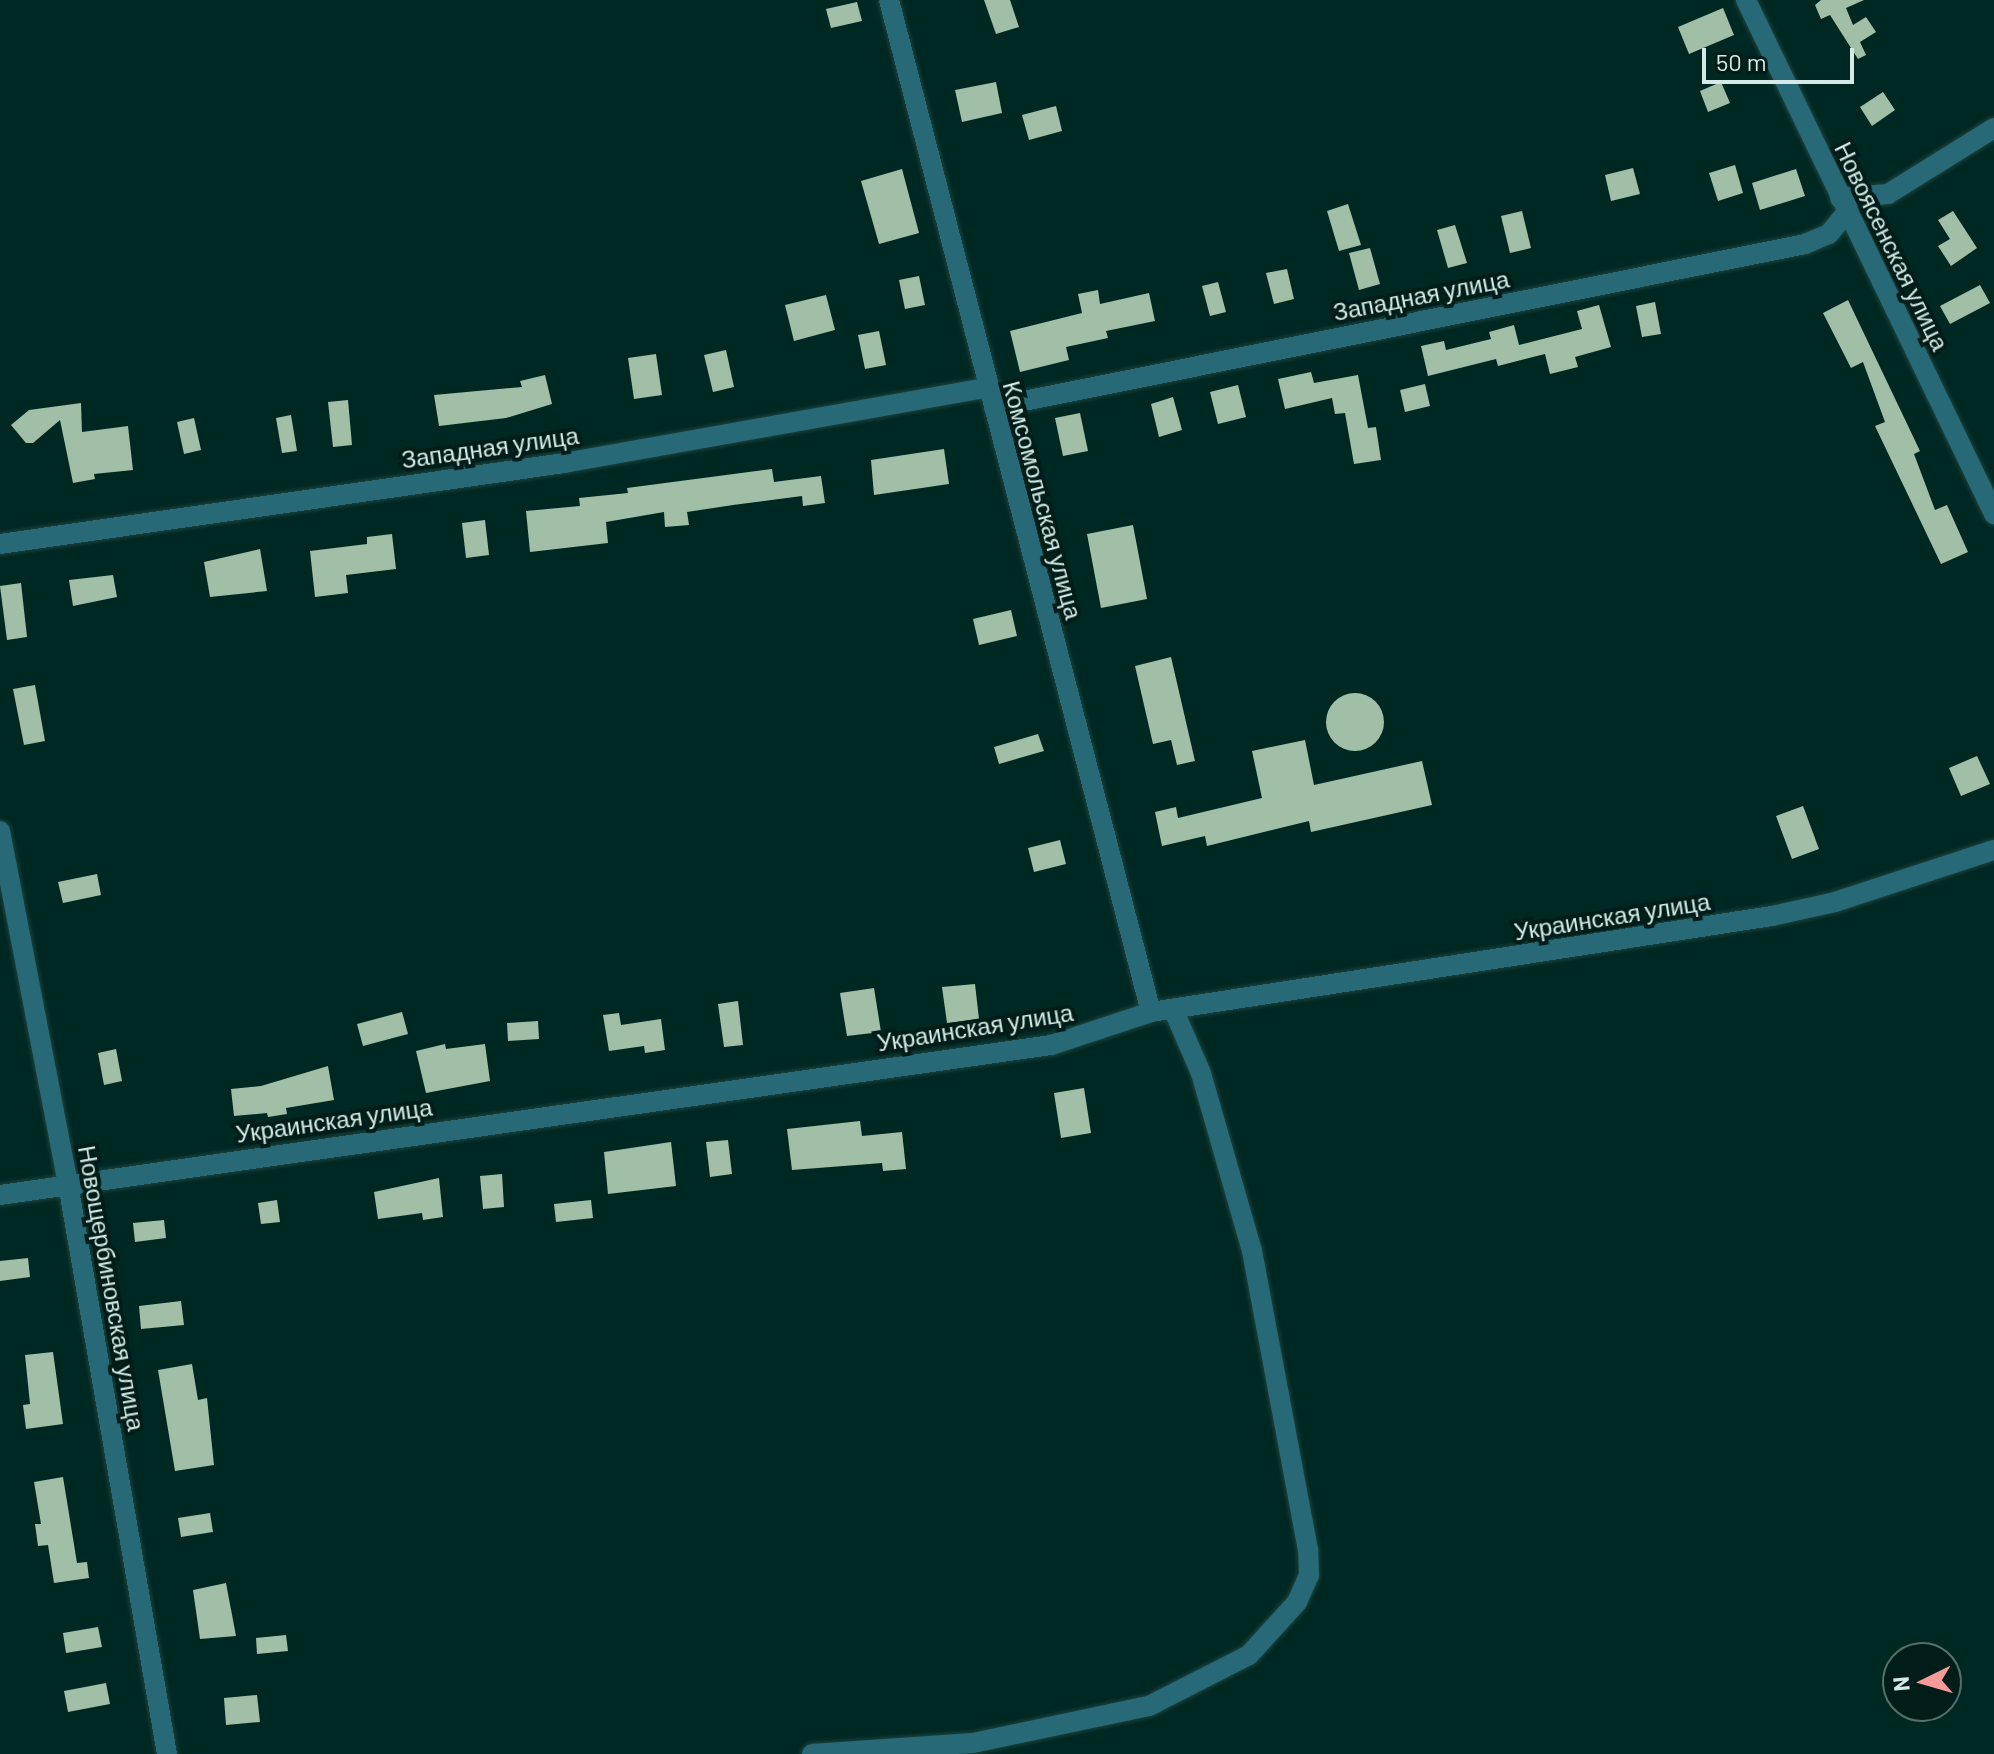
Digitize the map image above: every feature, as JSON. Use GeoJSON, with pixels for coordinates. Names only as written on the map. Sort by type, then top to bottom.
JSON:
{"type":"FeatureCollection","features":[{"type":"Feature","properties":{"kind":"street","name":"Комсомольская улица"},"geometry":{"type":"LineString","coordinates":[[889,0],[1151,1012]]}},
{"type":"Feature","properties":{"kind":"street","name":"Новоясенская улица"},"geometry":{"type":"LineString","coordinates":[[1746,0],[1994,514]]}},
{"type":"Feature","properties":{"kind":"street"},"geometry":{"type":"LineString","coordinates":[[1843,205],[1888,194],[1994,128]]}},
{"type":"Feature","properties":{"kind":"street","name":"Западная улица"},"geometry":{"type":"LineString","coordinates":[[0,544],[990,398],[1805,244],[1829,234],[1843,205]]}},
{"type":"Feature","properties":{"kind":"street","name":"Новощербиновская улица"},"geometry":{"type":"LineString","coordinates":[[0,831],[68,1184],[167,1754]]}},
{"type":"Feature","properties":{"kind":"street","name":"Украинская улица"},"geometry":{"type":"LineString","coordinates":[[0,1195],[1051,1045],[1151,1012],[1772,916],[1835,902],[1994,850]]}},
{"type":"Feature","properties":{"kind":"street"},"geometry":{"type":"LineString","coordinates":[[812,1754],[973,1743],[1149,1706],[1249,1655],[1297,1602],[1309,1575],[1308,1550],[1252,1251],[1201,1073],[1173,1009]]}},
{"type":"Feature","properties":{"kind":"building"},"geometry":{"type":"Polygon","coordinates":[[[984,0],[1010,0],[1019,27],[996,34],[984,0]]]}},
{"type":"Feature","properties":{"kind":"building"},"geometry":{"type":"Polygon","coordinates":[[[1821,0],[1864,0],[1846,8],[1853,25],[1866,17],[1876,32],[1860,42],[1866,55],[1858,59],[1830,15],[1821,19],[1815,5],[1821,0]]]}},
{"type":"Feature","properties":{"kind":"building"},"geometry":{"type":"Polygon","coordinates":[[[857,2],[862,21],[831,28],[826,9],[857,2]]]}},
{"type":"Feature","properties":{"kind":"building"},"geometry":{"type":"Polygon","coordinates":[[[1723,8],[1734,35],[1689,54],[1678,27],[1723,8]]]}},
{"type":"Feature","properties":{"kind":"building"},"geometry":{"type":"Polygon","coordinates":[[[996,82],[1002,113],[962,122],[955,90],[996,82]]]}},
{"type":"Feature","properties":{"kind":"building"},"geometry":{"type":"Polygon","coordinates":[[[1721,82],[1730,103],[1708,112],[1700,91],[1721,82]]]}},
{"type":"Feature","properties":{"kind":"building"},"geometry":{"type":"Polygon","coordinates":[[[1883,92],[1895,110],[1872,126],[1860,107],[1883,92]]]}},
{"type":"Feature","properties":{"kind":"building"},"geometry":{"type":"Polygon","coordinates":[[[1056,106],[1062,131],[1029,140],[1022,115],[1056,106]]]}},
{"type":"Feature","properties":{"kind":"building"},"geometry":{"type":"Polygon","coordinates":[[[1735,165],[1743,193],[1718,201],[1709,173],[1735,165]]]}},
{"type":"Feature","properties":{"kind":"building"},"geometry":{"type":"Polygon","coordinates":[[[1633,168],[1640,194],[1611,201],[1605,175],[1633,168]]]}},
{"type":"Feature","properties":{"kind":"building"},"geometry":{"type":"Polygon","coordinates":[[[902,169],[919,233],[879,244],[861,181],[902,169]]]}},
{"type":"Feature","properties":{"kind":"building"},"geometry":{"type":"Polygon","coordinates":[[[1796,169],[1805,196],[1760,210],[1752,183],[1796,169]]]}},
{"type":"Feature","properties":{"kind":"building"},"geometry":{"type":"Polygon","coordinates":[[[1348,204],[1361,245],[1339,251],[1327,211],[1348,204]]]}},
{"type":"Feature","properties":{"kind":"building"},"geometry":{"type":"Polygon","coordinates":[[[1522,211],[1531,248],[1510,253],[1501,216],[1522,211]]]}},
{"type":"Feature","properties":{"kind":"building"},"geometry":{"type":"Polygon","coordinates":[[[1953,211],[1977,248],[1951,266],[1938,246],[1950,239],[1938,220],[1953,211]]]}},
{"type":"Feature","properties":{"kind":"building"},"geometry":{"type":"Polygon","coordinates":[[[1455,225],[1467,263],[1448,268],[1437,230],[1455,225]]]}},
{"type":"Feature","properties":{"kind":"building"},"geometry":{"type":"Polygon","coordinates":[[[1370,248],[1380,284],[1359,290],[1349,253],[1370,248]]]}},
{"type":"Feature","properties":{"kind":"building"},"geometry":{"type":"Polygon","coordinates":[[[1287,269],[1294,299],[1274,304],[1266,273],[1287,269]]]}},
{"type":"Feature","properties":{"kind":"building"},"geometry":{"type":"Polygon","coordinates":[[[919,276],[925,305],[905,309],[899,280],[919,276]]]}},
{"type":"Feature","properties":{"kind":"building"},"geometry":{"type":"Polygon","coordinates":[[[1218,282],[1226,312],[1210,316],[1202,286],[1218,282]]]}},
{"type":"Feature","properties":{"kind":"building"},"geometry":{"type":"Polygon","coordinates":[[[1980,285],[1990,303],[1950,324],[1940,306],[1980,285]]]}},
{"type":"Feature","properties":{"kind":"building"},"geometry":{"type":"Polygon","coordinates":[[[1098,290],[1100,304],[1149,293],[1155,321],[1106,331],[1108,338],[1066,347],[1069,360],[1020,372],[1010,331],[1082,313],[1078,294],[1098,290]]]}},
{"type":"Feature","properties":{"kind":"building"},"geometry":{"type":"Polygon","coordinates":[[[826,295],[835,330],[794,341],[785,305],[826,295]]]}},
{"type":"Feature","properties":{"kind":"building"},"geometry":{"type":"Polygon","coordinates":[[[1848,300],[1920,451],[1914,454],[1935,510],[1947,505],[1968,552],[1941,564],[1875,426],[1885,422],[1863,362],[1851,368],[1823,313],[1848,300]]]}},
{"type":"Feature","properties":{"kind":"building"},"geometry":{"type":"Polygon","coordinates":[[[1655,302],[1661,334],[1642,337],[1636,306],[1655,302]]]}},
{"type":"Feature","properties":{"kind":"building"},"geometry":{"type":"Polygon","coordinates":[[[1599,305],[1611,347],[1575,357],[1578,367],[1550,374],[1545,354],[1498,366],[1496,359],[1428,376],[1421,346],[1444,341],[1446,350],[1491,339],[1489,332],[1514,325],[1519,345],[1582,329],[1577,311],[1599,305]]]}},
{"type":"Feature","properties":{"kind":"building"},"geometry":{"type":"Polygon","coordinates":[[[879,331],[886,365],[865,369],[858,335],[879,331]]]}},
{"type":"Feature","properties":{"kind":"building"},"geometry":{"type":"Polygon","coordinates":[[[726,350],[734,387],[713,392],[704,355],[726,350]]]}},
{"type":"Feature","properties":{"kind":"building"},"geometry":{"type":"Polygon","coordinates":[[[656,354],[662,395],[634,399],[628,358],[656,354]]]}},
{"type":"Feature","properties":{"kind":"building"},"geometry":{"type":"Polygon","coordinates":[[[1311,372],[1314,383],[1358,375],[1368,428],[1376,427],[1381,460],[1354,464],[1345,413],[1335,414],[1332,398],[1285,409],[1278,379],[1311,372]]]}},
{"type":"Feature","properties":{"kind":"building"},"geometry":{"type":"Polygon","coordinates":[[[545,375],[552,404],[506,418],[439,426],[434,395],[522,387],[520,381],[545,375]]]}},
{"type":"Feature","properties":{"kind":"building"},"geometry":{"type":"Polygon","coordinates":[[[1425,384],[1430,406],[1405,412],[1400,390],[1425,384]]]}},
{"type":"Feature","properties":{"kind":"building"},"geometry":{"type":"Polygon","coordinates":[[[1238,385],[1246,417],[1218,424],[1210,392],[1238,385]]]}},
{"type":"Feature","properties":{"kind":"building"},"geometry":{"type":"Polygon","coordinates":[[[1173,397],[1182,430],[1159,437],[1151,404],[1173,397]]]}},
{"type":"Feature","properties":{"kind":"building"},"geometry":{"type":"Polygon","coordinates":[[[348,400],[352,445],[333,447],[328,402],[348,400]]]}},
{"type":"Feature","properties":{"kind":"building"},"geometry":{"type":"Polygon","coordinates":[[[81,403],[82,432],[128,426],[133,470],[94,474],[95,479],[73,483],[60,420],[33,443],[26,443],[11,425],[29,410],[81,403]]]}},
{"type":"Feature","properties":{"kind":"building"},"geometry":{"type":"Polygon","coordinates":[[[1080,413],[1088,451],[1063,456],[1055,418],[1080,413]]]}},
{"type":"Feature","properties":{"kind":"building"},"geometry":{"type":"Polygon","coordinates":[[[291,415],[297,451],[282,453],[276,418],[291,415]]]}},
{"type":"Feature","properties":{"kind":"building"},"geometry":{"type":"Polygon","coordinates":[[[194,418],[201,450],[184,454],[177,422],[194,418]]]}},
{"type":"Feature","properties":{"kind":"building"},"geometry":{"type":"Polygon","coordinates":[[[944,449],[949,484],[874,495],[871,460],[944,449]]]}},
{"type":"Feature","properties":{"kind":"building"},"geometry":{"type":"Polygon","coordinates":[[[772,469],[774,482],[821,476],[825,503],[803,506],[802,496],[733,505],[687,512],[689,525],[665,527],[664,512],[606,522],[608,543],[530,552],[526,511],[580,506],[579,498],[628,493],[627,488],[772,469]]]}},
{"type":"Feature","properties":{"kind":"building"},"geometry":{"type":"Polygon","coordinates":[[[485,520],[489,555],[466,558],[462,523],[485,520]]]}},
{"type":"Feature","properties":{"kind":"building"},"geometry":{"type":"Polygon","coordinates":[[[1133,525],[1147,599],[1101,608],[1087,534],[1133,525]]]}},
{"type":"Feature","properties":{"kind":"building"},"geometry":{"type":"Polygon","coordinates":[[[392,534],[396,569],[346,575],[348,593],[315,597],[310,551],[367,544],[367,537],[392,534]]]}},
{"type":"Feature","properties":{"kind":"building"},"geometry":{"type":"Polygon","coordinates":[[[260,549],[267,591],[210,597],[204,562],[260,549]]]}},
{"type":"Feature","properties":{"kind":"building"},"geometry":{"type":"Polygon","coordinates":[[[113,575],[117,597],[73,606],[69,580],[113,575]]]}},
{"type":"Feature","properties":{"kind":"building"},"geometry":{"type":"Polygon","coordinates":[[[21,583],[27,637],[7,640],[0,586],[21,583]]]}},
{"type":"Feature","properties":{"kind":"building"},"geometry":{"type":"Polygon","coordinates":[[[1011,610],[1017,636],[979,645],[973,619],[1011,610]]]}},
{"type":"Feature","properties":{"kind":"building"},"geometry":{"type":"Polygon","coordinates":[[[1171,657],[1195,761],[1177,765],[1171,740],[1153,744],[1135,666],[1171,657]]]}},
{"type":"Feature","properties":{"kind":"building"},"geometry":{"type":"Polygon","coordinates":[[[35,685],[45,741],[24,745],[13,689],[35,685]]]}},
{"type":"Feature","properties":{"kind":"building"},"geometry":{"type":"Polygon","coordinates":[[[1355,693],[1376,701],[1384,722],[1376,743],[1355,751],[1334,743],[1326,722],[1334,701],[1355,693]]]}},
{"type":"Feature","properties":{"kind":"building"},"geometry":{"type":"Polygon","coordinates":[[[1038,734],[1044,751],[999,764],[994,747],[1038,734]]]}},
{"type":"Feature","properties":{"kind":"building"},"geometry":{"type":"Polygon","coordinates":[[[1305,740],[1314,785],[1422,761],[1432,805],[1311,832],[1309,821],[1207,846],[1205,836],[1162,846],[1155,812],[1176,807],[1178,818],[1262,798],[1252,751],[1305,740]]]}},
{"type":"Feature","properties":{"kind":"building"},"geometry":{"type":"Polygon","coordinates":[[[1977,756],[1990,784],[1961,796],[1949,768],[1977,756]]]}},
{"type":"Feature","properties":{"kind":"building"},"geometry":{"type":"Polygon","coordinates":[[[1803,806],[1819,849],[1792,859],[1776,816],[1803,806]]]}},
{"type":"Feature","properties":{"kind":"building"},"geometry":{"type":"Polygon","coordinates":[[[1060,840],[1066,864],[1034,872],[1028,848],[1060,840]]]}},
{"type":"Feature","properties":{"kind":"building"},"geometry":{"type":"Polygon","coordinates":[[[97,874],[101,895],[63,903],[58,882],[97,874]]]}},
{"type":"Feature","properties":{"kind":"building"},"geometry":{"type":"Polygon","coordinates":[[[975,984],[979,1019],[947,1023],[942,987],[975,984]]]}},
{"type":"Feature","properties":{"kind":"building"},"geometry":{"type":"Polygon","coordinates":[[[874,988],[881,1032],[847,1036],[840,993],[874,988]]]}},
{"type":"Feature","properties":{"kind":"building"},"geometry":{"type":"Polygon","coordinates":[[[738,1001],[743,1045],[724,1047],[718,1004],[738,1001]]]}},
{"type":"Feature","properties":{"kind":"building"},"geometry":{"type":"Polygon","coordinates":[[[402,1012],[408,1034],[363,1046],[357,1024],[402,1012]]]}},
{"type":"Feature","properties":{"kind":"building"},"geometry":{"type":"Polygon","coordinates":[[[619,1013],[621,1025],[661,1019],[665,1050],[645,1053],[644,1046],[609,1051],[603,1015],[619,1013]]]}},
{"type":"Feature","properties":{"kind":"building"},"geometry":{"type":"Polygon","coordinates":[[[538,1021],[539,1039],[508,1041],[507,1023],[538,1021]]]}},
{"type":"Feature","properties":{"kind":"building"},"geometry":{"type":"Polygon","coordinates":[[[445,1044],[446,1049],[485,1044],[490,1081],[426,1093],[416,1051],[445,1044]]]}},
{"type":"Feature","properties":{"kind":"building"},"geometry":{"type":"Polygon","coordinates":[[[116,1049],[122,1081],[104,1085],[98,1053],[116,1049]]]}},
{"type":"Feature","properties":{"kind":"building"},"geometry":{"type":"Polygon","coordinates":[[[328,1066],[334,1100],[286,1108],[287,1114],[234,1116],[231,1089],[261,1086],[328,1066]]]}},
{"type":"Feature","properties":{"kind":"building"},"geometry":{"type":"Polygon","coordinates":[[[1084,1088],[1091,1133],[1061,1138],[1054,1093],[1084,1088]]]}},
{"type":"Feature","properties":{"kind":"building"},"geometry":{"type":"Polygon","coordinates":[[[860,1121],[862,1136],[902,1132],[906,1169],[883,1171],[882,1163],[792,1170],[787,1129],[860,1121]]]}},
{"type":"Feature","properties":{"kind":"building"},"geometry":{"type":"Polygon","coordinates":[[[728,1140],[732,1174],[710,1177],[706,1142],[728,1140]]]}},
{"type":"Feature","properties":{"kind":"building"},"geometry":{"type":"Polygon","coordinates":[[[671,1142],[676,1186],[608,1194],[604,1152],[671,1142]]]}},
{"type":"Feature","properties":{"kind":"building"},"geometry":{"type":"Polygon","coordinates":[[[502,1174],[504,1207],[483,1209],[480,1176],[502,1174]]]}},
{"type":"Feature","properties":{"kind":"building"},"geometry":{"type":"Polygon","coordinates":[[[439,1178],[443,1217],[423,1220],[422,1213],[378,1219],[374,1192],[439,1178]]]}},
{"type":"Feature","properties":{"kind":"building"},"geometry":{"type":"Polygon","coordinates":[[[277,1200],[280,1222],[261,1224],[258,1203],[277,1200]]]}},
{"type":"Feature","properties":{"kind":"building"},"geometry":{"type":"Polygon","coordinates":[[[591,1200],[593,1218],[556,1222],[554,1204],[591,1200]]]}},
{"type":"Feature","properties":{"kind":"building"},"geometry":{"type":"Polygon","coordinates":[[[164,1220],[166,1238],[135,1242],[133,1223],[164,1220]]]}},
{"type":"Feature","properties":{"kind":"building"},"geometry":{"type":"Polygon","coordinates":[[[28,1258],[30,1277],[0,1281],[0,1261],[28,1258]]]}},
{"type":"Feature","properties":{"kind":"building"},"geometry":{"type":"Polygon","coordinates":[[[181,1301],[184,1325],[141,1329],[139,1306],[181,1301]]]}},
{"type":"Feature","properties":{"kind":"building"},"geometry":{"type":"Polygon","coordinates":[[[53,1352],[63,1424],[26,1429],[23,1405],[30,1404],[25,1355],[53,1352]]]}},
{"type":"Feature","properties":{"kind":"building"},"geometry":{"type":"Polygon","coordinates":[[[192,1364],[198,1400],[207,1398],[214,1465],[175,1471],[158,1370],[192,1364]]]}},
{"type":"Feature","properties":{"kind":"building"},"geometry":{"type":"Polygon","coordinates":[[[63,1477],[77,1563],[87,1562],[89,1578],[54,1583],[48,1545],[38,1546],[35,1524],[41,1524],[34,1482],[63,1477]]]}},
{"type":"Feature","properties":{"kind":"building"},"geometry":{"type":"Polygon","coordinates":[[[210,1513],[213,1532],[181,1537],[178,1518],[210,1513]]]}},
{"type":"Feature","properties":{"kind":"building"},"geometry":{"type":"Polygon","coordinates":[[[226,1583],[236,1636],[200,1639],[193,1590],[226,1583]]]}},
{"type":"Feature","properties":{"kind":"building"},"geometry":{"type":"Polygon","coordinates":[[[98,1627],[102,1647],[66,1653],[63,1633],[98,1627]]]}},
{"type":"Feature","properties":{"kind":"building"},"geometry":{"type":"Polygon","coordinates":[[[286,1635],[288,1651],[257,1654],[256,1638],[286,1635]]]}},
{"type":"Feature","properties":{"kind":"building"},"geometry":{"type":"Polygon","coordinates":[[[106,1683],[110,1704],[68,1712],[64,1691],[106,1683]]]}},
{"type":"Feature","properties":{"kind":"building"},"geometry":{"type":"Polygon","coordinates":[[[257,1695],[260,1722],[226,1725],[224,1698],[257,1695]]]}}]}
